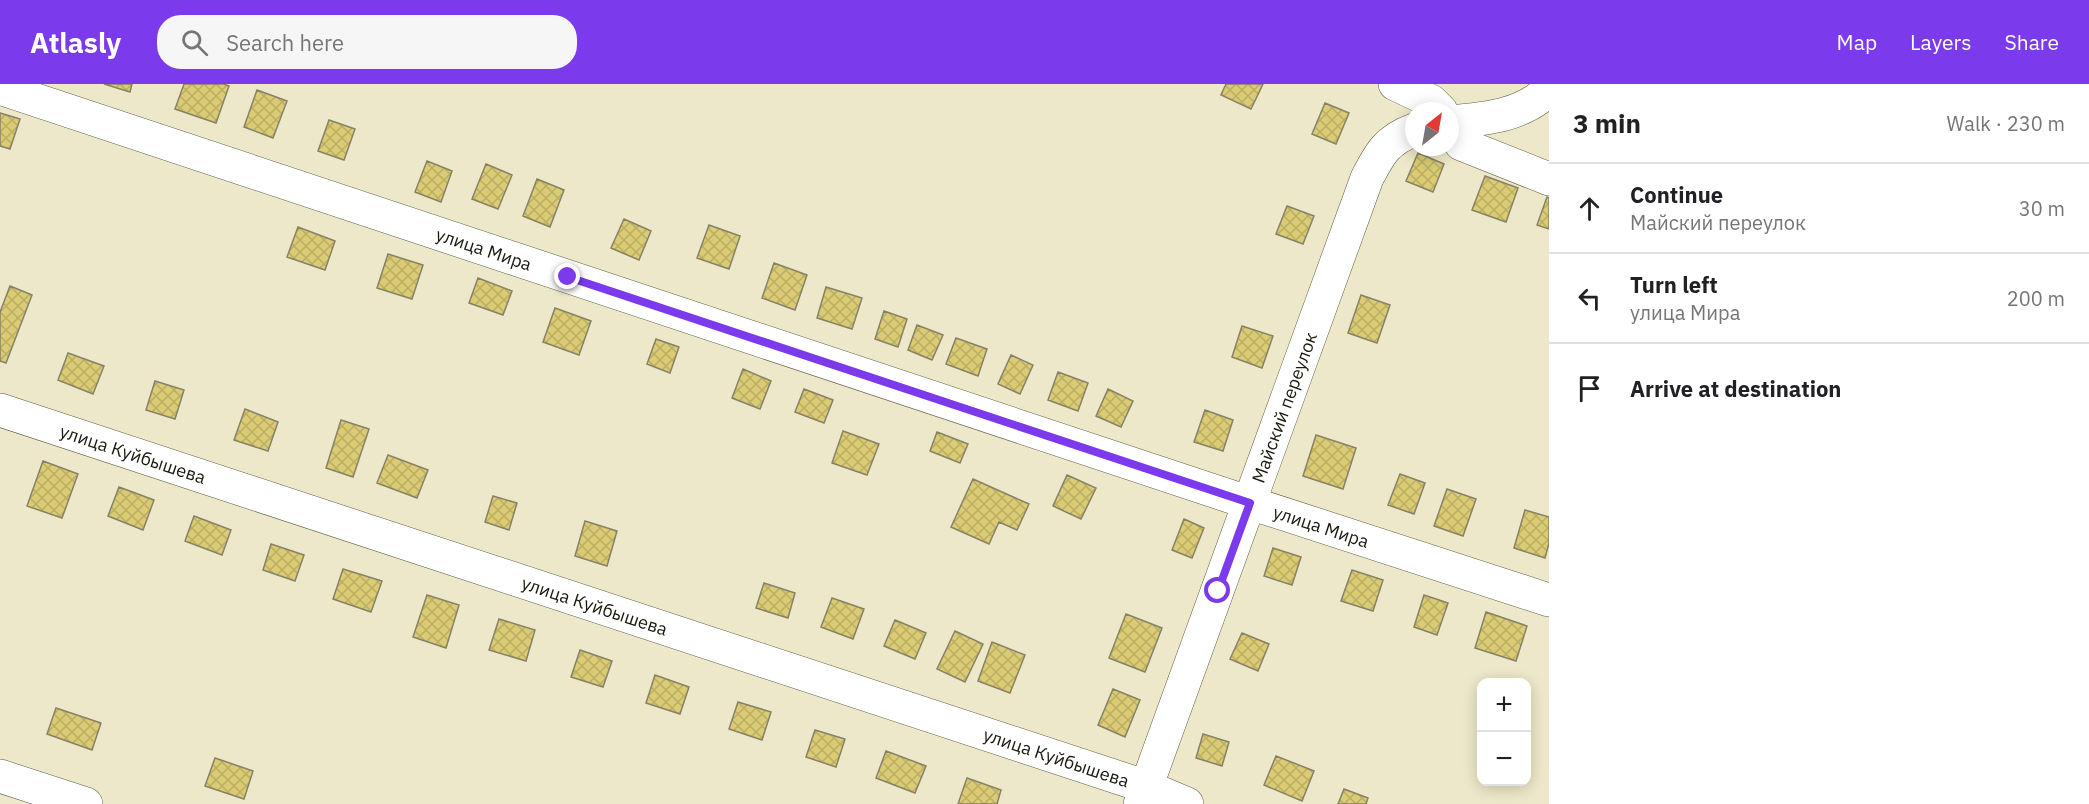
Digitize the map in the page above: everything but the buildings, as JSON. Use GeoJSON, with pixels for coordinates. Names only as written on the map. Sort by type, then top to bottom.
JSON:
{"type":"FeatureCollection","features":[{"type":"Feature","properties":{"kind":"street"},"geometry":{"type":"LineString","coordinates":[[1395,84],[1432,102]]}},
{"type":"Feature","properties":{"kind":"street","name":"улица Мира"},"geometry":{"type":"LineString","coordinates":[[0,88],[1549,600]]}},
{"type":"Feature","properties":{"kind":"street"},"geometry":{"type":"LineString","coordinates":[[1459,119],[1489,119],[1541,98],[1549,89]]}},
{"type":"Feature","properties":{"kind":"street","name":"Майский переулок"},"geometry":{"type":"LineString","coordinates":[[1143,796],[1367,178],[1386,146],[1405,133]]}},
{"type":"Feature","properties":{"kind":"street"},"geometry":{"type":"LineString","coordinates":[[1459,140],[1461,144],[1549,179]]}},
{"type":"Feature","properties":{"kind":"street","name":"улица Куйбышева"},"geometry":{"type":"LineString","coordinates":[[0,410],[1143,796],[1187,804]]}},
{"type":"Feature","properties":{"kind":"street"},"geometry":{"type":"LineString","coordinates":[[0,776],[86,804]]}},
{"type":"Feature","properties":{"kind":"route"},"geometry":{"type":"LineString","coordinates":[[568,277],[1250,503],[1218,591]]}}]}
